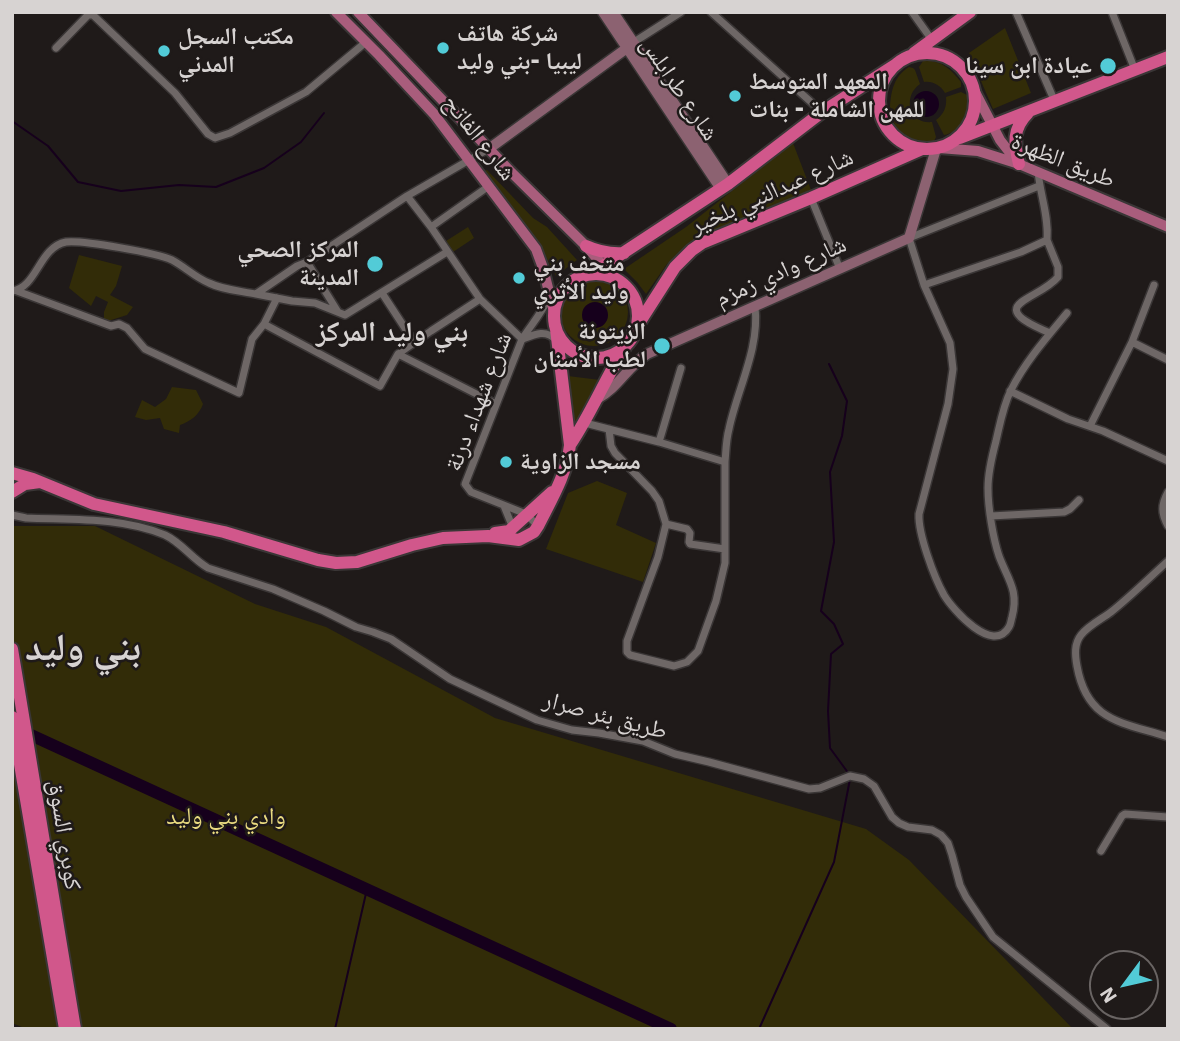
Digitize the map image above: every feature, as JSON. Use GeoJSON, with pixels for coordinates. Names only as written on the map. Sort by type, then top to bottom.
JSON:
{"type":"FeatureCollection","features":[{"type":"Feature","properties":{"kind":"highway"},"geometry":{"type":"LineString","coordinates":[[909,58],[970,12]]}},
{"type":"Feature","properties":{"kind":"highway"},"geometry":{"type":"LineString","coordinates":[[12,473],[94,504],[224,531],[336,563],[357,562],[443,538],[530,535],[538,526],[559,485],[569,458],[570,445],[554,312],[559,296],[567,285],[605,266],[724,186],[822,113],[895,65],[917,54],[946,57],[962,69],[972,86],[972,117],[968,126],[953,141]]}},
{"type":"Feature","properties":{"kind":"highway"},"geometry":{"type":"LineString","coordinates":[[895,65],[888,72],[880,90],[883,119],[887,128],[901,142],[922,149],[937,148],[1168,57]]}},
{"type":"Feature","properties":{"kind":"highway"},"geometry":{"type":"LineString","coordinates":[[1019,164],[1014,138],[1017,127],[1028,112]]}},
{"type":"Feature","properties":{"kind":"highway","name":"شارع عبدالنبي بلخير"},"geometry":{"type":"LineString","coordinates":[[634,331],[675,267],[702,243],[922,149]]}},
{"type":"Feature","properties":{"kind":"highway"},"geometry":{"type":"LineString","coordinates":[[586,246],[601,252],[624,253]]}},
{"type":"Feature","properties":{"kind":"highway"},"geometry":{"type":"LineString","coordinates":[[570,445],[585,423],[614,364],[634,331],[637,315],[630,292],[622,283],[602,274],[591,274]]}},
{"type":"Feature","properties":{"kind":"highway"},"geometry":{"type":"LineString","coordinates":[[556,329],[570,349],[584,356],[608,356],[627,344]]}},
{"type":"Feature","properties":{"kind":"highway"},"geometry":{"type":"LineString","coordinates":[[12,492],[25,484],[40,482]]}},
{"type":"Feature","properties":{"kind":"highway"},"geometry":{"type":"LineString","coordinates":[[514,534],[526,514],[559,485]]}},
{"type":"Feature","properties":{"kind":"highway","name":"كوبري السوق"},"geometry":{"type":"LineString","coordinates":[[12,649],[75,1029]]}},
{"type":"Feature","properties":{"kind":"highway","name":"كوبري السوق"},"geometry":{"type":"LineString","coordinates":[[12,717],[65,1029]]}},
{"type":"Feature","properties":{"kind":"main road","name":"شارع الفاتح"},"geometry":{"type":"LineString","coordinates":[[336,12],[422,100],[536,249],[554,312]]}},
{"type":"Feature","properties":{"kind":"main road","name":"شارع الفاتح"},"geometry":{"type":"LineString","coordinates":[[358,12],[614,278]]}},
{"type":"Feature","properties":{"kind":"main road","name":"شارع طرابلس"},"geometry":{"type":"LineString","coordinates":[[603,12],[630,45],[724,186]]}},
{"type":"Feature","properties":{"kind":"main road","name":"شارع طرابلس"},"geometry":{"type":"LineString","coordinates":[[613,12],[630,45]]}},
{"type":"Feature","properties":{"kind":"main road"},"geometry":{"type":"LineString","coordinates":[[490,148],[630,45]]}},
{"type":"Feature","properties":{"kind":"main road"},"geometry":{"type":"LineString","coordinates":[[972,86],[1000,140],[1019,164]]}},
{"type":"Feature","properties":{"kind":"main road"},"geometry":{"type":"LineString","coordinates":[[422,100],[435,90]]}},
{"type":"Feature","properties":{"kind":"main road"},"geometry":{"type":"LineString","coordinates":[[909,238],[937,148]]}},
{"type":"Feature","properties":{"kind":"main road","name":"طريق الظهرة"},"geometry":{"type":"LineString","coordinates":[[937,148],[978,151],[1019,164],[1168,227]]}},
{"type":"Feature","properties":{"kind":"main road","name":"شارع وادي زمزم"},"geometry":{"type":"LineString","coordinates":[[597,399],[609,393],[632,366],[647,354],[909,238]]}},
{"type":"Feature","properties":{"kind":"street"},"geometry":{"type":"LineString","coordinates":[[630,45],[681,12]]}},
{"type":"Feature","properties":{"kind":"street"},"geometry":{"type":"LineString","coordinates":[[711,12],[822,113]]}},
{"type":"Feature","properties":{"kind":"street"},"geometry":{"type":"LineString","coordinates":[[912,12],[932,40]]}},
{"type":"Feature","properties":{"kind":"street"},"geometry":{"type":"LineString","coordinates":[[1016,12],[1055,103]]}},
{"type":"Feature","properties":{"kind":"street"},"geometry":{"type":"LineString","coordinates":[[1112,12],[1135,70]]}},
{"type":"Feature","properties":{"kind":"street"},"geometry":{"type":"LineString","coordinates":[[56,48],[89,13],[93,15],[175,93],[208,134],[215,138],[230,133],[306,92],[366,42]]}},
{"type":"Feature","properties":{"kind":"street"},"geometry":{"type":"LineString","coordinates":[[256,294],[407,196],[490,148]]}},
{"type":"Feature","properties":{"kind":"street"},"geometry":{"type":"LineString","coordinates":[[1038,171],[1047,217],[1047,240],[1058,267],[1058,277],[1048,286],[1022,300],[1017,307],[1027,323],[1050,333]]}},
{"type":"Feature","properties":{"kind":"street"},"geometry":{"type":"LineString","coordinates":[[431,227],[489,186]]}},
{"type":"Feature","properties":{"kind":"street"},"geometry":{"type":"LineString","coordinates":[[1040,186],[909,238],[924,285],[950,343],[953,369],[948,404],[919,514],[919,523],[944,595],[963,617],[985,635],[993,637],[1001,635],[1009,628],[1015,604],[1014,589],[999,555],[988,489],[1003,410],[1020,373],[1067,313]]}},
{"type":"Feature","properties":{"kind":"street"},"geometry":{"type":"LineString","coordinates":[[407,196],[480,299],[522,339],[544,332],[552,335],[558,342]]}},
{"type":"Feature","properties":{"kind":"street"},"geometry":{"type":"LineString","coordinates":[[811,198],[840,269]]}},
{"type":"Feature","properties":{"kind":"street"},"geometry":{"type":"LineString","coordinates":[[924,285],[1021,252],[1047,240]]}},
{"type":"Feature","properties":{"kind":"street"},"geometry":{"type":"LineString","coordinates":[[15,291],[29,281],[48,252],[57,245],[68,242],[146,253],[171,260],[209,284],[292,301],[316,303],[345,315],[447,252]]}},
{"type":"Feature","properties":{"kind":"street"},"geometry":{"type":"LineString","coordinates":[[307,262],[338,312]]}},
{"type":"Feature","properties":{"kind":"street"},"geometry":{"type":"LineString","coordinates":[[1090,426],[1132,342],[1154,285]]}},
{"type":"Feature","properties":{"kind":"street"},"geometry":{"type":"LineString","coordinates":[[15,291],[111,326],[119,324],[127,328],[145,349],[239,393],[252,339],[264,324],[277,298]]}},
{"type":"Feature","properties":{"kind":"street"},"geometry":{"type":"LineString","coordinates":[[382,293],[414,342]]}},
{"type":"Feature","properties":{"kind":"street","name":"شارع شهداء درنة"},"geometry":{"type":"LineString","coordinates":[[504,506],[471,492],[465,484],[522,339],[543,312],[550,295]]}},
{"type":"Feature","properties":{"kind":"street"},"geometry":{"type":"LineString","coordinates":[[264,324],[380,386],[398,354],[480,299]]}},
{"type":"Feature","properties":{"kind":"street"},"geometry":{"type":"LineString","coordinates":[[609,429],[611,446],[615,453],[652,491],[659,501],[666,524],[658,557],[627,642],[627,652],[674,666],[682,665],[698,651],[719,590],[725,563],[725,462],[729,430],[754,335],[755,307]]}},
{"type":"Feature","properties":{"kind":"street"},"geometry":{"type":"LineString","coordinates":[[1132,342],[1168,360]]}},
{"type":"Feature","properties":{"kind":"street"},"geometry":{"type":"LineString","coordinates":[[398,354],[496,404]]}},
{"type":"Feature","properties":{"kind":"street"},"geometry":{"type":"LineString","coordinates":[[659,442],[681,368]]}},
{"type":"Feature","properties":{"kind":"street"},"geometry":{"type":"LineString","coordinates":[[1010,391],[1068,419],[1168,461]]}},
{"type":"Feature","properties":{"kind":"street"},"geometry":{"type":"LineString","coordinates":[[585,423],[725,462]]}},
{"type":"Feature","properties":{"kind":"street"},"geometry":{"type":"LineString","coordinates":[[1168,492],[1162,509],[1168,526]]}},
{"type":"Feature","properties":{"kind":"street"},"geometry":{"type":"LineString","coordinates":[[991,516],[1064,512],[1079,500]]}},
{"type":"Feature","properties":{"kind":"street"},"geometry":{"type":"LineString","coordinates":[[504,506],[526,514],[538,526]]}},
{"type":"Feature","properties":{"kind":"street"},"geometry":{"type":"LineString","coordinates":[[504,506],[514,534]]}},
{"type":"Feature","properties":{"kind":"street","name":"طريق بئر صرار"},"geometry":{"type":"LineString","coordinates":[[12,515],[115,522],[164,535],[175,540],[208,568],[273,589],[356,627],[391,639],[450,679],[537,720],[572,730],[643,741],[674,754],[802,788],[820,788],[850,776],[864,779],[874,786],[892,817],[899,823],[932,830],[948,843],[960,885],[974,912],[993,937],[1107,1029]]}},
{"type":"Feature","properties":{"kind":"street"},"geometry":{"type":"LineString","coordinates":[[666,524],[687,529],[690,533],[690,544],[725,549]]}},
{"type":"Feature","properties":{"kind":"street"},"geometry":{"type":"LineString","coordinates":[[1168,561],[1113,611],[1082,634],[1076,643],[1075,654],[1081,684],[1087,697],[1097,708],[1138,729],[1168,737]]}},
{"type":"Feature","properties":{"kind":"street"},"geometry":{"type":"LineString","coordinates":[[1101,851],[1125,814],[1168,817]]}},
{"type":"Feature","properties":{"kind":"green space"},"geometry":{"type":"Polygon","coordinates":[[[1005,28],[1031,93],[993,109],[969,53],[1005,28]]]}},
{"type":"Feature","properties":{"kind":"green space"},"geometry":{"type":"Polygon","coordinates":[[[923,61],[945,66],[961,82],[961,87],[945,93],[936,84],[924,82],[919,67],[923,61]]]}},
{"type":"Feature","properties":{"kind":"green space"},"geometry":{"type":"Polygon","coordinates":[[[909,67],[915,70],[920,84],[912,94],[910,107],[894,111],[890,107],[894,84],[909,67]]]}},
{"type":"Feature","properties":{"kind":"green space"},"geometry":{"type":"Polygon","coordinates":[[[961,92],[967,95],[968,101],[963,120],[955,130],[944,135],[936,120],[944,110],[946,97],[961,92]]]}},
{"type":"Feature","properties":{"kind":"green space"},"geometry":{"type":"Polygon","coordinates":[[[910,110],[919,120],[932,122],[936,137],[934,141],[914,139],[897,128],[893,116],[910,110]]]}},
{"type":"Feature","properties":{"kind":"green space"},"geometry":{"type":"Polygon","coordinates":[[[793,143],[811,190],[720,229],[684,249],[667,264],[646,294],[624,269],[686,227],[793,143]]]}},
{"type":"Feature","properties":{"kind":"green space"},"geometry":{"type":"Polygon","coordinates":[[[487,170],[533,218],[547,227],[577,260],[556,276],[540,245],[484,171],[487,170]]]}},
{"type":"Feature","properties":{"kind":"green space"},"geometry":{"type":"Polygon","coordinates":[[[468,227],[474,238],[453,252],[446,241],[468,227]]]}},
{"type":"Feature","properties":{"kind":"green space"},"geometry":{"type":"Polygon","coordinates":[[[79,255],[122,266],[116,286],[110,295],[133,307],[127,315],[104,320],[108,302],[96,296],[91,306],[69,288],[79,255]]]}},
{"type":"Feature","properties":{"kind":"green space"},"geometry":{"type":"Polygon","coordinates":[[[594,278],[607,281],[618,288],[625,299],[628,312],[625,325],[618,336],[607,343],[594,346],[581,343],[570,336],[563,325],[560,312],[563,299],[570,288],[581,281],[594,278]]]}},
{"type":"Feature","properties":{"kind":"green space"},"geometry":{"type":"Polygon","coordinates":[[[568,376],[600,380],[575,426],[568,376]]]}},
{"type":"Feature","properties":{"kind":"green space"},"geometry":{"type":"Polygon","coordinates":[[[172,387],[196,390],[203,404],[194,417],[180,425],[179,433],[164,429],[160,418],[146,420],[135,417],[142,400],[155,407],[166,399],[172,387]]]}},
{"type":"Feature","properties":{"kind":"green space"},"geometry":{"type":"Polygon","coordinates":[[[597,481],[627,493],[616,525],[656,543],[643,582],[546,549],[568,493],[597,481]]]}},
{"type":"Feature","properties":{"kind":"green space","name":"وادي بني وليد"},"geometry":{"type":"Polygon","coordinates":[[[12,526],[95,526],[255,604],[326,627],[495,718],[866,829],[909,860],[1073,1029],[27,1029],[12,1023],[12,526]]]}},
{"type":"Feature","properties":{"kind":"shaded area"},"geometry":{"type":"Polygon","coordinates":[[[926,91],[935,95],[939,104],[935,113],[926,117],[917,113],[913,104],[917,95],[926,91]]]}},
{"type":"Feature","properties":{"kind":"shaded area"},"geometry":{"type":"Polygon","coordinates":[[[595,302],[604,306],[608,315],[604,324],[595,328],[586,324],[582,315],[586,306],[595,302]]]}},
{"type":"Feature","properties":{"kind":"waterway"},"geometry":{"type":"LineString","coordinates":[[12,121],[48,146],[78,182],[121,191],[179,185],[216,187],[264,168],[301,142],[324,113]]}},
{"type":"Feature","properties":{"kind":"waterway"},"geometry":{"type":"LineString","coordinates":[[829,364],[847,401],[842,436],[830,472],[834,542],[821,611],[834,624],[843,644],[831,654],[828,711],[830,748],[849,774]]}},
{"type":"Feature","properties":{"kind":"waterway","name":"وادي بني وليد"},"geometry":{"type":"LineString","coordinates":[[20,730],[671,1029]]}},
{"type":"Feature","properties":{"kind":"waterway"},"geometry":{"type":"LineString","coordinates":[[759,1029],[834,862],[850,779]]}},
{"type":"Feature","properties":{"kind":"waterway"},"geometry":{"type":"LineString","coordinates":[[335,1029],[367,889]]}},
{"type":"Feature","properties":{"kind":"place","name":"شركة هاتف ليبيا -بني وليد"},"geometry":{"type":"Point","coordinates":[443,48]}},
{"type":"Feature","properties":{"kind":"place","name":"مكتب السجل المدني"},"geometry":{"type":"Point","coordinates":[164,51]}},
{"type":"Feature","properties":{"kind":"place","name":"عيادة ابن سينا"},"geometry":{"type":"Point","coordinates":[1108,66]}},
{"type":"Feature","properties":{"kind":"place","name":"المعهد المتوسط للمهن الشاملة - بنات"},"geometry":{"type":"Point","coordinates":[735,96]}},
{"type":"Feature","properties":{"kind":"place","name":"المركز الصحي المدينة"},"geometry":{"type":"Point","coordinates":[375,264]}},
{"type":"Feature","properties":{"kind":"place","name":"متحف بني وليد الأثري"},"geometry":{"type":"Point","coordinates":[519,278]}},
{"type":"Feature","properties":{"kind":"place","name":"الزيتونة لطب الأسنان"},"geometry":{"type":"Point","coordinates":[662,346]}},
{"type":"Feature","properties":{"kind":"place","name":"مسجد الزاوية"},"geometry":{"type":"Point","coordinates":[506,462]}},
{"type":"Feature","properties":{"kind":"district","name":"بني وليد المركز"},"geometry":{"type":"Point","coordinates":[392,333]}},
{"type":"Feature","properties":{"kind":"district","name":"بني وليد"},"geometry":{"type":"Point","coordinates":[83,649]}}]}
